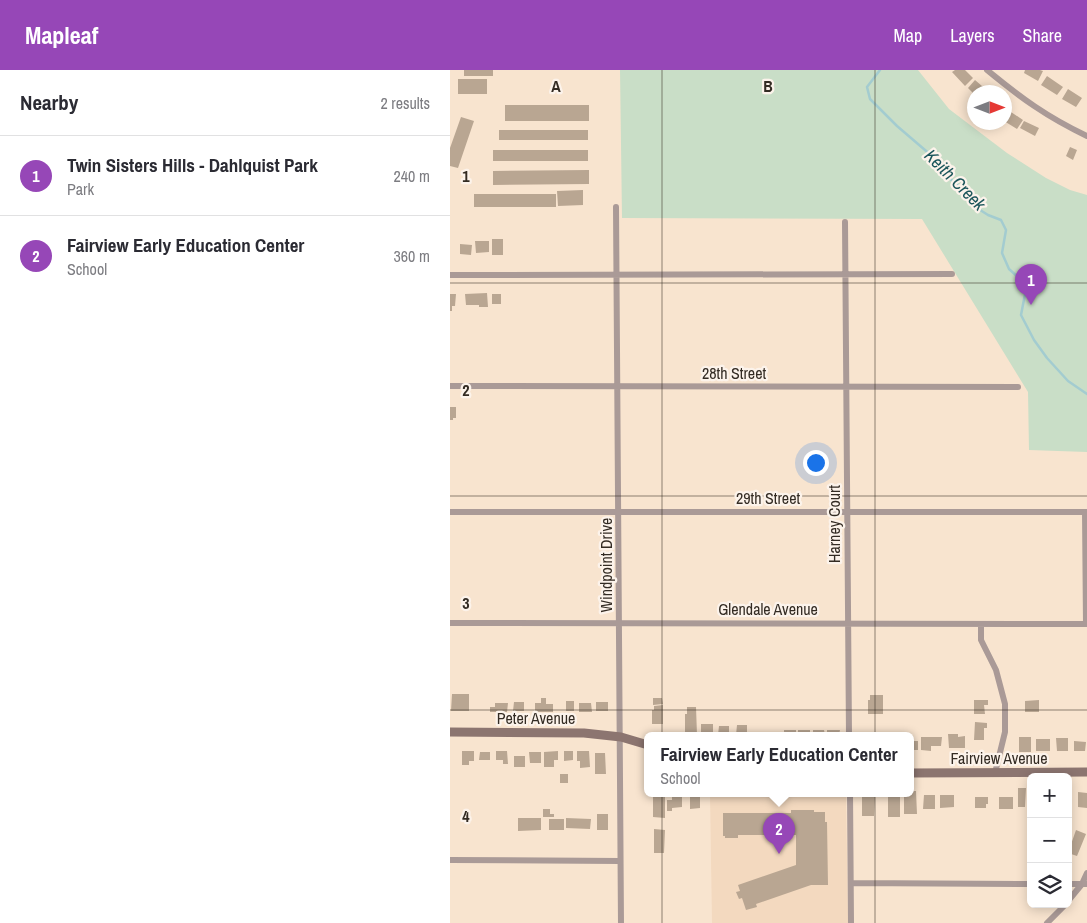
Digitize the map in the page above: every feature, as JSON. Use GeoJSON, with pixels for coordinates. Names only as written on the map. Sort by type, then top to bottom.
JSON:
{"type":"FeatureCollection","features":[{"type":"Feature","properties":{"kind":"street"},"geometry":{"type":"LineString","coordinates":[[988,70],[1022,99],[1058,122],[1087,136]]}},
{"type":"Feature","properties":{"kind":"street","name":"Windpoint Drive"},"geometry":{"type":"LineString","coordinates":[[616,207],[621,923]]}},
{"type":"Feature","properties":{"kind":"street","name":"Harney Court"},"geometry":{"type":"LineString","coordinates":[[845,222],[850,732]]}},
{"type":"Feature","properties":{"kind":"street"},"geometry":{"type":"LineString","coordinates":[[450,275],[952,274]]}},
{"type":"Feature","properties":{"kind":"street","name":"28th Street"},"geometry":{"type":"LineString","coordinates":[[450,386],[1018,387]]}},
{"type":"Feature","properties":{"kind":"street","name":"29th Street"},"geometry":{"type":"LineString","coordinates":[[450,512],[1086,512]]}},
{"type":"Feature","properties":{"kind":"street"},"geometry":{"type":"LineString","coordinates":[[1086,512],[1087,624]]}},
{"type":"Feature","properties":{"kind":"street","name":"Glendale Avenue"},"geometry":{"type":"LineString","coordinates":[[450,623],[1087,624]]}},
{"type":"Feature","properties":{"kind":"street"},"geometry":{"type":"LineString","coordinates":[[981,624],[981,640],[996,670],[1005,704],[1005,732],[995,773]]}},
{"type":"Feature","properties":{"kind":"street","name":"Peter Avenue"},"geometry":{"type":"LineString","coordinates":[[450,732],[580,733],[621,737]]}},
{"type":"Feature","properties":{"kind":"street"},"geometry":{"type":"LineString","coordinates":[[621,737],[644,744]]}},
{"type":"Feature","properties":{"kind":"street","name":"Fairview Avenue"},"geometry":{"type":"LineString","coordinates":[[914,773],[1087,772]]}},
{"type":"Feature","properties":{"kind":"street"},"geometry":{"type":"LineString","coordinates":[[850,797],[851,923]]}},
{"type":"Feature","properties":{"kind":"street"},"geometry":{"type":"LineString","coordinates":[[450,860],[620,861]]}},
{"type":"Feature","properties":{"kind":"street"},"geometry":{"type":"LineString","coordinates":[[1072,897],[1085,885],[1087,873]]}},
{"type":"Feature","properties":{"kind":"street"},"geometry":{"type":"LineString","coordinates":[[850,883],[1027,884]]}},
{"type":"Feature","properties":{"kind":"street"},"geometry":{"type":"LineString","coordinates":[[1072,884],[1085,885]]}},
{"type":"Feature","properties":{"kind":"street"},"geometry":{"type":"LineString","coordinates":[[1047,923],[1061,908]]}},
{"type":"Feature","properties":{"kind":"shaded area"},"geometry":{"type":"Polygon","coordinates":[[[710,797],[846,797],[848,923],[712,923],[710,797]]]}},
{"type":"Feature","properties":{"kind":"green space"},"geometry":{"type":"Polygon","coordinates":[[[620,70],[918,70],[949,109],[967,123],[967,130],[977,130],[1007,153],[1046,178],[1070,190],[1087,195],[1087,452],[1029,450],[1028,392],[922,219],[622,218],[620,70]]]}},
{"type":"Feature","properties":{"kind":"building"},"geometry":{"type":"Polygon","coordinates":[[[464,70],[493,70],[493,76],[464,76],[464,70]]]}},
{"type":"Feature","properties":{"kind":"building"},"geometry":{"type":"Polygon","coordinates":[[[955,70],[965,70],[973,78],[965,86],[952,72],[955,70]]]}},
{"type":"Feature","properties":{"kind":"building"},"geometry":{"type":"Polygon","coordinates":[[[1025,70],[1043,71],[1038,81],[1024,73],[1025,70]]]}},
{"type":"Feature","properties":{"kind":"building"},"geometry":{"type":"Polygon","coordinates":[[[1047,76],[1063,87],[1057,95],[1041,85],[1047,76]]]}},
{"type":"Feature","properties":{"kind":"building"},"geometry":{"type":"Polygon","coordinates":[[[458,79],[487,79],[487,94],[458,94],[458,79]]]}},
{"type":"Feature","properties":{"kind":"building"},"geometry":{"type":"Polygon","coordinates":[[[975,80],[981,85],[971,85],[975,80]]]}},
{"type":"Feature","properties":{"kind":"building"},"geometry":{"type":"Polygon","coordinates":[[[1068,89],[1082,98],[1076,107],[1062,99],[1068,89]]]}},
{"type":"Feature","properties":{"kind":"building"},"geometry":{"type":"Polygon","coordinates":[[[505,105],[589,105],[589,121],[505,121],[505,105]]]}},
{"type":"Feature","properties":{"kind":"building"},"geometry":{"type":"Polygon","coordinates":[[[1012,113],[1023,120],[1017,129],[1012,126],[1012,113]]]}},
{"type":"Feature","properties":{"kind":"building"},"geometry":{"type":"Polygon","coordinates":[[[461,117],[474,121],[458,168],[450,166],[450,148],[461,117]]]}},
{"type":"Feature","properties":{"kind":"building"},"geometry":{"type":"Polygon","coordinates":[[[1024,121],[1039,128],[1035,136],[1020,128],[1024,121]]]}},
{"type":"Feature","properties":{"kind":"building"},"geometry":{"type":"Polygon","coordinates":[[[499,130],[588,130],[588,140],[499,140],[499,130]]]}},
{"type":"Feature","properties":{"kind":"building"},"geometry":{"type":"Polygon","coordinates":[[[1070,147],[1077,150],[1073,160],[1066,156],[1070,147]]]}},
{"type":"Feature","properties":{"kind":"building"},"geometry":{"type":"Polygon","coordinates":[[[493,150],[588,150],[588,161],[493,161],[493,150]]]}},
{"type":"Feature","properties":{"kind":"building"},"geometry":{"type":"Polygon","coordinates":[[[589,170],[589,184],[493,185],[493,171],[589,170]]]}},
{"type":"Feature","properties":{"kind":"building"},"geometry":{"type":"Polygon","coordinates":[[[583,190],[583,205],[558,206],[557,191],[583,190]]]}},
{"type":"Feature","properties":{"kind":"building"},"geometry":{"type":"Polygon","coordinates":[[[474,194],[556,194],[556,207],[474,207],[474,194]]]}},
{"type":"Feature","properties":{"kind":"building"},"geometry":{"type":"Polygon","coordinates":[[[492,239],[503,239],[503,255],[492,255],[492,239]]]}},
{"type":"Feature","properties":{"kind":"building"},"geometry":{"type":"Polygon","coordinates":[[[475,241],[489,241],[489,252],[476,253],[475,241]]]}},
{"type":"Feature","properties":{"kind":"building"},"geometry":{"type":"Polygon","coordinates":[[[460,244],[472,245],[471,255],[460,254],[460,244]]]}},
{"type":"Feature","properties":{"kind":"building"},"geometry":{"type":"Polygon","coordinates":[[[487,293],[488,307],[466,305],[465,294],[487,293]]]}},
{"type":"Feature","properties":{"kind":"building"},"geometry":{"type":"Polygon","coordinates":[[[450,294],[456,294],[455,306],[452,306],[452,311],[450,311],[450,294]]]}},
{"type":"Feature","properties":{"kind":"building"},"geometry":{"type":"Polygon","coordinates":[[[492,294],[501,294],[501,304],[492,304],[492,294]]]}},
{"type":"Feature","properties":{"kind":"building"},"geometry":{"type":"Polygon","coordinates":[[[450,407],[456,407],[456,418],[453,418],[453,420],[450,420],[450,407]]]}},
{"type":"Feature","properties":{"kind":"building"},"geometry":{"type":"Polygon","coordinates":[[[452,694],[469,694],[469,711],[451,711],[452,694]]]}},
{"type":"Feature","properties":{"kind":"building"},"geometry":{"type":"Polygon","coordinates":[[[870,695],[883,695],[883,714],[868,714],[870,695]]]}},
{"type":"Feature","properties":{"kind":"building"},"geometry":{"type":"Polygon","coordinates":[[[541,698],[546,698],[546,704],[553,704],[553,712],[535,712],[535,703],[541,703],[541,698]]]}},
{"type":"Feature","properties":{"kind":"building"},"geometry":{"type":"Polygon","coordinates":[[[653,698],[662,698],[663,704],[653,705],[653,698]]]}},
{"type":"Feature","properties":{"kind":"building"},"geometry":{"type":"Polygon","coordinates":[[[974,700],[988,700],[988,705],[984,705],[985,714],[974,714],[974,700]]]}},
{"type":"Feature","properties":{"kind":"building"},"geometry":{"type":"Polygon","coordinates":[[[1039,700],[1039,712],[1025,712],[1025,701],[1039,700]]]}},
{"type":"Feature","properties":{"kind":"building"},"geometry":{"type":"Polygon","coordinates":[[[566,701],[574,701],[574,711],[566,711],[566,701]]]}},
{"type":"Feature","properties":{"kind":"building"},"geometry":{"type":"Polygon","coordinates":[[[514,702],[524,702],[524,711],[513,711],[514,702]]]}},
{"type":"Feature","properties":{"kind":"building"},"geometry":{"type":"Polygon","coordinates":[[[596,702],[608,702],[608,711],[596,711],[596,702]]]}},
{"type":"Feature","properties":{"kind":"building"},"geometry":{"type":"Polygon","coordinates":[[[495,703],[508,703],[507,712],[490,712],[490,707],[495,707],[495,703]]]}},
{"type":"Feature","properties":{"kind":"building"},"geometry":{"type":"Polygon","coordinates":[[[579,703],[591,703],[592,712],[579,712],[579,703]]]}},
{"type":"Feature","properties":{"kind":"building"},"geometry":{"type":"Polygon","coordinates":[[[663,705],[663,724],[652,724],[652,710],[654,710],[654,706],[663,705]]]}},
{"type":"Feature","properties":{"kind":"building"},"geometry":{"type":"Polygon","coordinates":[[[687,707],[696,707],[697,732],[685,732],[685,714],[687,714],[687,707]]]}},
{"type":"Feature","properties":{"kind":"building"},"geometry":{"type":"Polygon","coordinates":[[[975,722],[987,723],[987,728],[984,728],[984,740],[974,740],[975,722]]]}},
{"type":"Feature","properties":{"kind":"building"},"geometry":{"type":"Polygon","coordinates":[[[701,724],[713,724],[713,732],[701,732],[701,724]]]}},
{"type":"Feature","properties":{"kind":"building"},"geometry":{"type":"Polygon","coordinates":[[[737,725],[747,725],[747,732],[736,732],[737,725]]]}},
{"type":"Feature","properties":{"kind":"building"},"geometry":{"type":"Polygon","coordinates":[[[719,726],[729,726],[729,732],[718,732],[719,726]]]}},
{"type":"Feature","properties":{"kind":"building"},"geometry":{"type":"Polygon","coordinates":[[[784,730],[796,730],[796,732],[784,732],[784,730]]]}},
{"type":"Feature","properties":{"kind":"building"},"geometry":{"type":"Polygon","coordinates":[[[798,730],[810,730],[810,732],[798,732],[798,730]]]}},
{"type":"Feature","properties":{"kind":"building"},"geometry":{"type":"Polygon","coordinates":[[[813,730],[824,730],[824,732],[813,732],[813,730]]]}},
{"type":"Feature","properties":{"kind":"building"},"geometry":{"type":"Polygon","coordinates":[[[827,730],[840,730],[840,732],[827,732],[827,730]]]}},
{"type":"Feature","properties":{"kind":"building"},"geometry":{"type":"Polygon","coordinates":[[[948,734],[958,734],[958,737],[965,736],[965,748],[949,748],[948,734]]]}},
{"type":"Feature","properties":{"kind":"building"},"geometry":{"type":"Polygon","coordinates":[[[921,737],[942,737],[941,746],[931,746],[931,751],[921,750],[921,737]]]}},
{"type":"Feature","properties":{"kind":"building"},"geometry":{"type":"Polygon","coordinates":[[[1019,737],[1031,737],[1031,752],[1019,752],[1019,737]]]}},
{"type":"Feature","properties":{"kind":"building"},"geometry":{"type":"Polygon","coordinates":[[[1056,738],[1068,738],[1068,751],[1057,751],[1056,738]]]}},
{"type":"Feature","properties":{"kind":"building"},"geometry":{"type":"Polygon","coordinates":[[[1036,739],[1050,739],[1050,751],[1036,751],[1036,739]]]}},
{"type":"Feature","properties":{"kind":"building"},"geometry":{"type":"Polygon","coordinates":[[[914,741],[918,741],[918,750],[914,750],[914,741]]]}},
{"type":"Feature","properties":{"kind":"building"},"geometry":{"type":"Polygon","coordinates":[[[1074,741],[1086,742],[1085,751],[1074,751],[1074,741]]]}},
{"type":"Feature","properties":{"kind":"building"},"geometry":{"type":"Polygon","coordinates":[[[462,751],[474,751],[474,761],[469,761],[469,765],[462,765],[462,751]]]}},
{"type":"Feature","properties":{"kind":"building"},"geometry":{"type":"Polygon","coordinates":[[[496,751],[507,751],[508,764],[503,764],[503,760],[496,760],[496,751]]]}},
{"type":"Feature","properties":{"kind":"building"},"geometry":{"type":"Polygon","coordinates":[[[558,751],[558,760],[554,760],[554,767],[544,767],[544,752],[558,751]]]}},
{"type":"Feature","properties":{"kind":"building"},"geometry":{"type":"Polygon","coordinates":[[[564,751],[573,751],[573,760],[564,761],[564,751]]]}},
{"type":"Feature","properties":{"kind":"building"},"geometry":{"type":"Polygon","coordinates":[[[577,751],[589,751],[590,767],[580,768],[580,761],[577,761],[577,751]]]}},
{"type":"Feature","properties":{"kind":"building"},"geometry":{"type":"Polygon","coordinates":[[[480,752],[490,752],[490,760],[479,760],[480,752]]]}},
{"type":"Feature","properties":{"kind":"building"},"geometry":{"type":"Polygon","coordinates":[[[529,752],[541,752],[541,763],[530,763],[529,752]]]}},
{"type":"Feature","properties":{"kind":"building"},"geometry":{"type":"Polygon","coordinates":[[[595,753],[605,753],[606,774],[595,774],[595,753]]]}},
{"type":"Feature","properties":{"kind":"building"},"geometry":{"type":"Polygon","coordinates":[[[514,756],[525,756],[525,767],[514,767],[514,756]]]}},
{"type":"Feature","properties":{"kind":"building"},"geometry":{"type":"Polygon","coordinates":[[[560,774],[568,774],[568,783],[560,783],[560,774]]]}},
{"type":"Feature","properties":{"kind":"building"},"geometry":{"type":"Polygon","coordinates":[[[1018,788],[1026,788],[1025,807],[1018,807],[1018,788]]]}},
{"type":"Feature","properties":{"kind":"building"},"geometry":{"type":"Polygon","coordinates":[[[914,791],[916,791],[917,814],[904,814],[904,797],[914,797],[914,791]]]}},
{"type":"Feature","properties":{"kind":"building"},"geometry":{"type":"Polygon","coordinates":[[[1078,792],[1087,793],[1087,808],[1078,807],[1078,792]]]}},
{"type":"Feature","properties":{"kind":"building"},"geometry":{"type":"Polygon","coordinates":[[[924,795],[935,795],[935,809],[923,809],[924,795]]]}},
{"type":"Feature","properties":{"kind":"building"},"geometry":{"type":"Polygon","coordinates":[[[940,795],[954,795],[954,807],[940,808],[940,795]]]}},
{"type":"Feature","properties":{"kind":"building"},"geometry":{"type":"Polygon","coordinates":[[[653,797],[665,797],[665,818],[653,817],[653,797]]]}},
{"type":"Feature","properties":{"kind":"building"},"geometry":{"type":"Polygon","coordinates":[[[672,797],[682,797],[682,807],[672,808],[672,811],[667,811],[667,800],[672,800],[672,797]]]}},
{"type":"Feature","properties":{"kind":"building"},"geometry":{"type":"Polygon","coordinates":[[[690,797],[700,797],[700,808],[690,809],[690,797]]]}},
{"type":"Feature","properties":{"kind":"building"},"geometry":{"type":"Polygon","coordinates":[[[862,797],[875,797],[874,816],[862,816],[862,797]]]}},
{"type":"Feature","properties":{"kind":"building"},"geometry":{"type":"Polygon","coordinates":[[[888,797],[900,797],[900,817],[888,817],[888,797]]]}},
{"type":"Feature","properties":{"kind":"building"},"geometry":{"type":"Polygon","coordinates":[[[975,797],[988,797],[986,808],[975,808],[975,797]]]}},
{"type":"Feature","properties":{"kind":"building"},"geometry":{"type":"Polygon","coordinates":[[[999,797],[1013,797],[1013,809],[999,809],[999,797]]]}},
{"type":"Feature","properties":{"kind":"building"},"geometry":{"type":"Polygon","coordinates":[[[543,809],[550,809],[550,814],[554,814],[554,817],[543,817],[543,809]]]}},
{"type":"Feature","properties":{"kind":"building"},"geometry":{"type":"Polygon","coordinates":[[[791,810],[825,812],[825,822],[827,822],[828,885],[811,885],[756,904],[757,907],[746,910],[742,898],[739,899],[736,892],[740,891],[738,885],[796,865],[796,835],[738,835],[738,838],[725,838],[723,836],[723,813],[791,813],[791,810]]]}},
{"type":"Feature","properties":{"kind":"building"},"geometry":{"type":"Polygon","coordinates":[[[597,814],[608,814],[608,830],[597,830],[597,814]]]}},
{"type":"Feature","properties":{"kind":"building"},"geometry":{"type":"Polygon","coordinates":[[[518,818],[541,818],[541,830],[518,831],[518,818]]]}},
{"type":"Feature","properties":{"kind":"building"},"geometry":{"type":"Polygon","coordinates":[[[566,818],[591,819],[590,829],[566,828],[566,818]]]}},
{"type":"Feature","properties":{"kind":"building"},"geometry":{"type":"Polygon","coordinates":[[[549,819],[564,819],[564,830],[549,830],[549,819]]]}},
{"type":"Feature","properties":{"kind":"building"},"geometry":{"type":"Polygon","coordinates":[[[654,829],[665,830],[664,853],[654,853],[654,829]]]}},
{"type":"Feature","properties":{"kind":"building"},"geometry":{"type":"Polygon","coordinates":[[[1076,830],[1086,834],[1077,856],[1072,854],[1072,842],[1076,830]]]}},
{"type":"Feature","properties":{"kind":"waterway","name":"Keith Creek"},"geometry":{"type":"LineString","coordinates":[[880,70],[867,87],[870,99],[897,126],[932,156],[945,175],[966,191],[977,208],[1001,220],[1006,230],[1002,253],[1009,269],[1020,279],[1026,289],[1021,315],[1034,340],[1047,358],[1068,381],[1087,394]]}},
{"type":"Feature","properties":{"kind":"place","name":"Twin Sisters Hills - Dahlquist Park"},"geometry":{"type":"Point","coordinates":[1031,305]}},
{"type":"Feature","properties":{"kind":"place","name":"Fairview Early Education Center"},"geometry":{"type":"Point","coordinates":[779,854]}}]}
